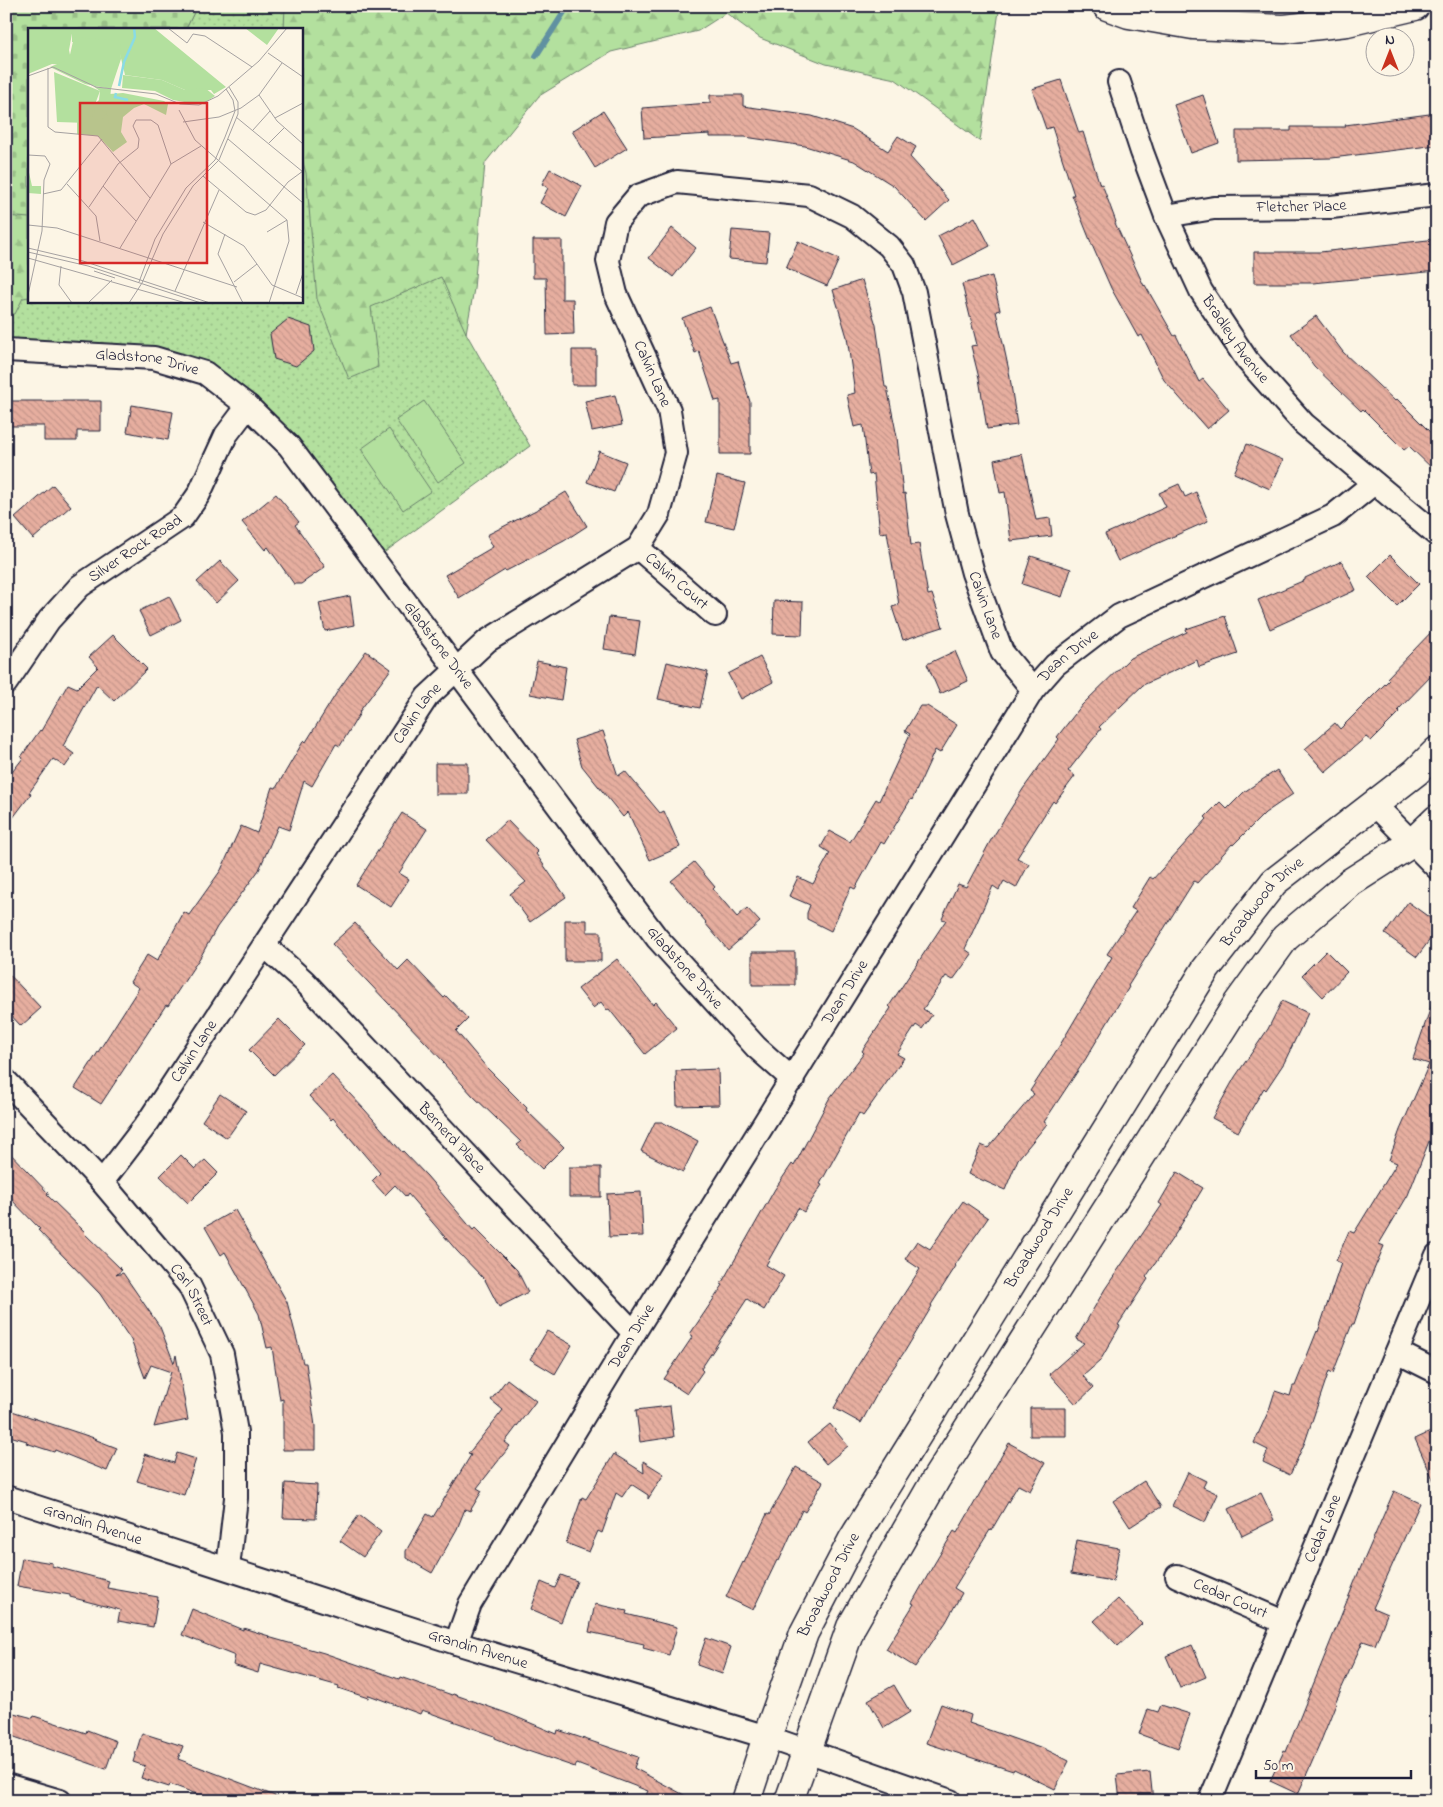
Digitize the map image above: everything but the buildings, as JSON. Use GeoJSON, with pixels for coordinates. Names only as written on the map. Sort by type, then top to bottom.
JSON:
{"type":"FeatureCollection","features":[{"type":"Feature","properties":{"kind":"street"},"geometry":{"type":"LineString","coordinates":[[1107,6],[1130,14],[1193,25],[1284,29],[1347,22],[1414,6]]}},
{"type":"Feature","properties":{"kind":"street","name":"Bradley Avenue"},"geometry":{"type":"LineString","coordinates":[[1119,82],[1166,216],[1201,291],[1247,360],[1304,424],[1437,535]]}},
{"type":"Feature","properties":{"kind":"street","name":"Calvin Lane"},"geometry":{"type":"LineString","coordinates":[[102,1182],[148,1122],[427,697],[486,642],[638,548],[659,514],[676,453],[669,410],[616,294],[608,261],[616,222],[638,196],[677,182],[809,195],[852,216],[889,246],[904,264],[914,292],[957,514],[973,573],[1002,652],[1033,690]]}},
{"type":"Feature","properties":{"kind":"street","name":"Fletcher Place"},"geometry":{"type":"LineString","coordinates":[[1166,216],[1214,208],[1331,206],[1437,194]]}},
{"type":"Feature","properties":{"kind":"street","name":"Gladstone Drive"},"geometry":{"type":"LineString","coordinates":[[6,350],[154,358],[205,373],[248,406],[289,446],[657,938],[756,1047],[793,1080]]}},
{"type":"Feature","properties":{"kind":"street","name":"Silver Rock Road"},"geometry":{"type":"LineString","coordinates":[[6,683],[49,620],[80,586],[182,517],[199,494],[226,434],[248,406]]}},
{"type":"Feature","properties":{"kind":"street","name":"Dean Drive"},"geometry":{"type":"LineString","coordinates":[[456,1643],[470,1604],[634,1333],[793,1080],[1033,690],[1056,665],[1119,616],[1333,516],[1374,483]]}},
{"type":"Feature","properties":{"kind":"street","name":"Calvin Court"},"geometry":{"type":"LineString","coordinates":[[638,548],[715,615]]}},
{"type":"Feature","properties":{"kind":"street","name":"Broadwood Drive"},"geometry":{"type":"LineString","coordinates":[[746,1801],[766,1737],[804,1633],[853,1539],[1206,969],[1274,882],[1416,772],[1437,751]]}},
{"type":"Feature","properties":{"kind":"street"},"geometry":{"type":"LineString","coordinates":[[1374,805],[1437,868]]}},
{"type":"Feature","properties":{"kind":"street"},"geometry":{"type":"LineString","coordinates":[[789,1801],[851,1627],[936,1479],[1238,1003],[1285,938],[1350,882],[1412,843],[1437,819]]}},
{"type":"Feature","properties":{"kind":"street","name":"Bernerd Place"},"geometry":{"type":"LineString","coordinates":[[265,946],[304,981],[634,1333]]}},
{"type":"Feature","properties":{"kind":"street","name":"Carl Street"},"geometry":{"type":"LineString","coordinates":[[6,1081],[102,1182],[189,1285],[222,1354],[236,1432],[236,1498],[228,1568]]}},
{"type":"Feature","properties":{"kind":"street","name":"Cedar Lane"},"geometry":{"type":"LineString","coordinates":[[1210,1801],[1437,1255]]}},
{"type":"Feature","properties":{"kind":"street"},"geometry":{"type":"LineString","coordinates":[[1397,1352],[1437,1372]]}},
{"type":"Feature","properties":{"kind":"street","name":"Grandin Avenue"},"geometry":{"type":"LineString","coordinates":[[6,1497],[456,1643],[766,1737],[950,1801]]}},
{"type":"Feature","properties":{"kind":"street","name":"Cedar Court"},"geometry":{"type":"LineString","coordinates":[[1177,1576],[1284,1622]]}},
{"type":"Feature","properties":{"kind":"street"},"geometry":{"type":"LineString","coordinates":[[6,1785],[60,1801]]}},
{"type":"Feature","properties":{"kind":"green space"},"geometry":{"type":"Polygon","coordinates":[[[6,6],[197,6],[186,28],[28,28],[28,218],[6,216],[6,6]]]}},
{"type":"Feature","properties":{"kind":"green space"},"geometry":{"type":"Polygon","coordinates":[[[197,6],[341,6],[452,66],[466,333],[530,446],[374,560],[289,446],[205,373],[6,350],[6,216],[28,218],[28,302],[302,302],[302,28],[186,28],[197,6]]]}},
{"type":"Feature","properties":{"kind":"green space"},"geometry":{"type":"Polygon","coordinates":[[[285,6],[992,6],[999,11],[980,141],[895,79],[826,64],[760,38],[726,13],[698,31],[611,52],[539,96],[485,163],[474,289],[466,333],[441,277],[371,307],[378,367],[349,379],[317,299],[306,173],[302,159],[302,28],[284,28],[285,6]]]}},
{"type":"Feature","properties":{"kind":"green space"},"geometry":{"type":"Polygon","coordinates":[[[28,127],[28,297],[23,298],[15,314],[6,313],[6,135],[28,127]]]}},
{"type":"Feature","properties":{"kind":"green space"},"geometry":{"type":"Polygon","coordinates":[[[424,401],[466,463],[438,482],[396,420],[424,401]]]}},
{"type":"Feature","properties":{"kind":"green space"},"geometry":{"type":"Polygon","coordinates":[[[389,429],[431,491],[403,510],[361,449],[389,429]]]}},
{"type":"Feature","properties":{"kind":"waterway"},"geometry":{"type":"LineString","coordinates":[[536,56],[568,6]]}}]}
